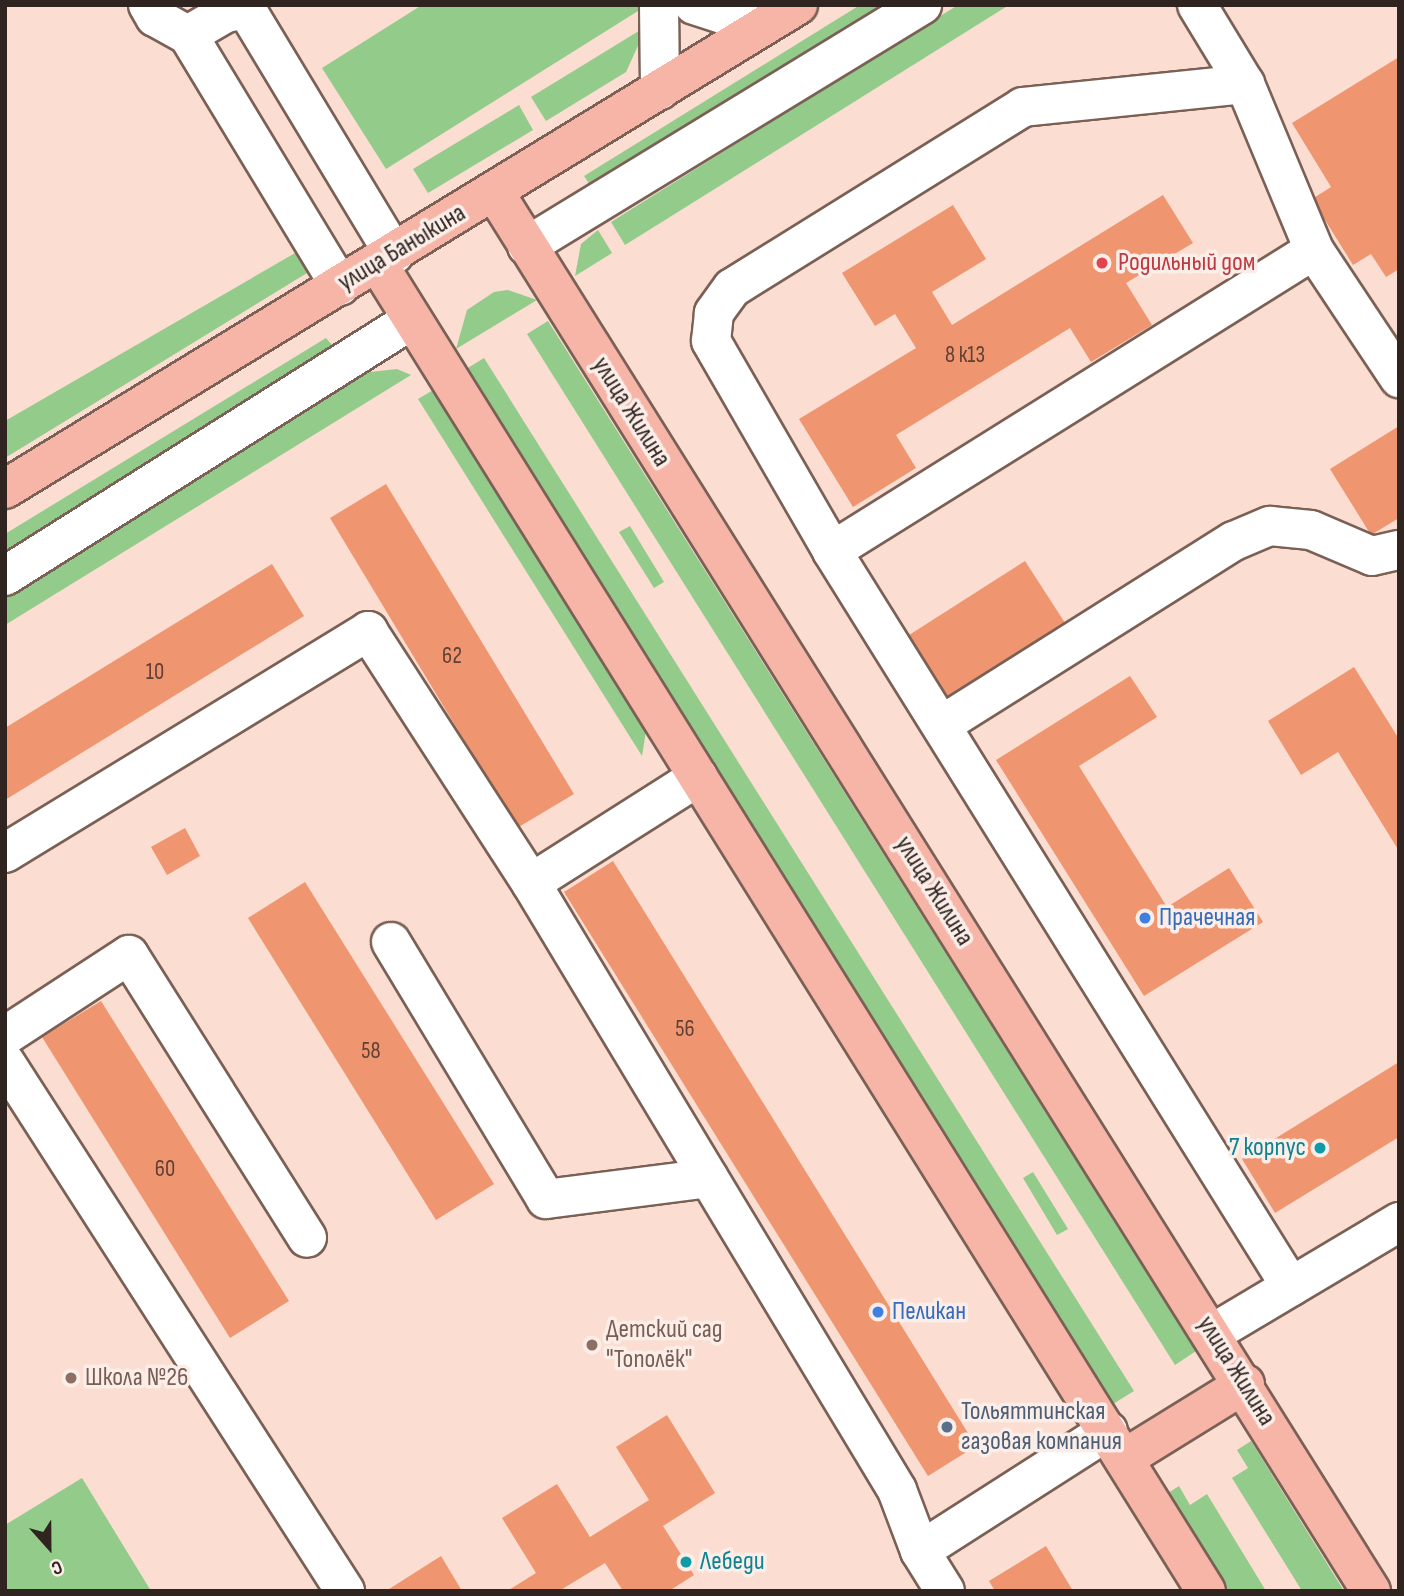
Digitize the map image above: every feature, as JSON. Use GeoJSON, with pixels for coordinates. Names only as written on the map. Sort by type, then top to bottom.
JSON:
{"type":"FeatureCollection","features":[{"type":"Feature","properties":{"kind":"main road","name":"улица Баныкина"},"geometry":{"type":"LineString","coordinates":[[5,489],[495,193],[798,5]]}},
{"type":"Feature","properties":{"kind":"main road","name":"улица Жилина"},"geometry":{"type":"LineString","coordinates":[[495,193],[1245,1384],[1371,1591]]}},
{"type":"Feature","properties":{"kind":"main road"},"geometry":{"type":"LineString","coordinates":[[386,259],[412,320],[1206,1591]]}},
{"type":"Feature","properties":{"kind":"main road"},"geometry":{"type":"LineString","coordinates":[[1116,1444],[1245,1384]]}},
{"type":"Feature","properties":{"kind":"lane"},"geometry":{"type":"LineString","coordinates":[[148,5],[155,17],[188,35],[340,286]]}},
{"type":"Feature","properties":{"kind":"lane"},"geometry":{"type":"LineString","coordinates":[[659,5],[660,90]]}},
{"type":"Feature","properties":{"kind":"lane"},"geometry":{"type":"LineString","coordinates":[[694,5],[762,27]]}},
{"type":"Feature","properties":{"kind":"lane"},"geometry":{"type":"LineString","coordinates":[[527,246],[922,5]]}},
{"type":"Feature","properties":{"kind":"lane"},"geometry":{"type":"LineString","coordinates":[[1197,5],[1245,84],[1314,250],[1399,379]]}},
{"type":"Feature","properties":{"kind":"lane"},"geometry":{"type":"LineString","coordinates":[[188,35],[226,13],[242,10],[251,17],[386,259]]}},
{"type":"Feature","properties":{"kind":"lane"},"geometry":{"type":"LineString","coordinates":[[1245,84],[1023,107],[732,288],[715,313],[710,341],[832,551],[943,724],[1291,1287]]}},
{"type":"Feature","properties":{"kind":"lane"},"geometry":{"type":"LineString","coordinates":[[832,551],[1314,250]]}},
{"type":"Feature","properties":{"kind":"lane"},"geometry":{"type":"LineString","coordinates":[[5,576],[412,320]]}},
{"type":"Feature","properties":{"kind":"lane"},"geometry":{"type":"LineString","coordinates":[[943,724],[1234,541],[1270,526],[1311,530],[1372,556],[1399,550]]}},
{"type":"Feature","properties":{"kind":"lane"},"geometry":{"type":"LineString","coordinates":[[5,853],[368,631],[531,883],[897,1490],[920,1551],[945,1591]]}},
{"type":"Feature","properties":{"kind":"lane"},"geometry":{"type":"LineString","coordinates":[[531,883],[698,777]]}},
{"type":"Feature","properties":{"kind":"lane"},"geometry":{"type":"LineString","coordinates":[[391,943],[546,1199],[709,1178]]}},
{"type":"Feature","properties":{"kind":"lane"},"geometry":{"type":"LineString","coordinates":[[5,1036],[129,955],[307,1238]]}},
{"type":"Feature","properties":{"kind":"lane"},"geometry":{"type":"LineString","coordinates":[[5,1062],[345,1591]]}},
{"type":"Feature","properties":{"kind":"lane"},"geometry":{"type":"LineString","coordinates":[[1213,1334],[1399,1222]]}},
{"type":"Feature","properties":{"kind":"lane"},"geometry":{"type":"LineString","coordinates":[[920,1551],[1116,1444]]}},
{"type":"Feature","properties":{"kind":"green space"},"geometry":{"type":"Polygon","coordinates":[[[422,5],[646,6],[386,169],[322,68],[422,5]]]}},
{"type":"Feature","properties":{"kind":"green space"},"geometry":{"type":"Polygon","coordinates":[[[860,5],[889,5],[592,188],[584,176],[860,5]]]}},
{"type":"Feature","properties":{"kind":"green space"},"geometry":{"type":"Polygon","coordinates":[[[958,5],[1009,5],[625,245],[611,222],[958,5]]]}},
{"type":"Feature","properties":{"kind":"green space"},"geometry":{"type":"Polygon","coordinates":[[[647,26],[626,72],[546,121],[531,97],[647,26]]]}},
{"type":"Feature","properties":{"kind":"green space"},"geometry":{"type":"Polygon","coordinates":[[[519,105],[533,130],[428,193],[413,169],[519,105]]]}},
{"type":"Feature","properties":{"kind":"green space"},"geometry":{"type":"Polygon","coordinates":[[[598,230],[612,253],[575,276],[581,244],[598,230]]]}},
{"type":"Feature","properties":{"kind":"green space"},"geometry":{"type":"Polygon","coordinates":[[[302,249],[307,273],[5,458],[5,421],[302,249]]]}},
{"type":"Feature","properties":{"kind":"green space"},"geometry":{"type":"Polygon","coordinates":[[[508,290],[537,300],[456,349],[467,310],[494,292],[508,290]]]}},
{"type":"Feature","properties":{"kind":"green space"},"geometry":{"type":"Polygon","coordinates":[[[548,321],[1196,1351],[1175,1365],[527,334],[548,321]]]}},
{"type":"Feature","properties":{"kind":"green space"},"geometry":{"type":"Polygon","coordinates":[[[326,338],[333,346],[327,353],[5,551],[5,534],[326,338]]]}},
{"type":"Feature","properties":{"kind":"green space"},"geometry":{"type":"Polygon","coordinates":[[[484,358],[1134,1391],[1113,1404],[463,371],[484,358]]]}},
{"type":"Feature","properties":{"kind":"green space"},"geometry":{"type":"Polygon","coordinates":[[[397,369],[411,375],[5,625],[5,596],[361,373],[397,369]]]}},
{"type":"Feature","properties":{"kind":"green space"},"geometry":{"type":"Polygon","coordinates":[[[435,389],[647,725],[642,756],[418,399],[435,389]]]}},
{"type":"Feature","properties":{"kind":"green space"},"geometry":{"type":"Polygon","coordinates":[[[630,526],[664,582],[654,588],[619,532],[630,526]]]}},
{"type":"Feature","properties":{"kind":"green space"},"geometry":{"type":"Polygon","coordinates":[[[1033,1172],[1068,1229],[1057,1235],[1023,1178],[1033,1172]]]}},
{"type":"Feature","properties":{"kind":"green space"},"geometry":{"type":"Polygon","coordinates":[[[1251,1441],[1344,1591],[1302,1591],[1232,1478],[1248,1468],[1237,1450],[1251,1441]]]}},
{"type":"Feature","properties":{"kind":"green space"},"geometry":{"type":"Polygon","coordinates":[[[82,1478],[151,1591],[5,1591],[5,1525],[82,1478]]]}},
{"type":"Feature","properties":{"kind":"green space"},"geometry":{"type":"Polygon","coordinates":[[[1179,1486],[1190,1505],[1207,1494],[1266,1591],[1224,1591],[1165,1495],[1179,1486]]]}},
{"type":"Feature","properties":{"kind":"building"},"geometry":{"type":"Polygon","coordinates":[[[1399,57],[1399,269],[1386,277],[1371,254],[1353,265],[1312,199],[1331,187],[1292,123],[1399,57]]]}},
{"type":"Feature","properties":{"kind":"building"},"geometry":{"type":"Polygon","coordinates":[[[1163,195],[1193,243],[1126,283],[1152,325],[1091,362],[1070,328],[896,435],[916,468],[853,507],[799,419],[916,348],[895,314],[875,326],[842,273],[953,205],[986,259],[932,292],[952,325],[1163,195]]]}},
{"type":"Feature","properties":{"kind":"building"},"geometry":{"type":"Polygon","coordinates":[[[1399,426],[1399,518],[1371,535],[1330,469],[1399,426]]]}},
{"type":"Feature","properties":{"kind":"building"},"geometry":{"type":"Polygon","coordinates":[[[386,484],[574,794],[517,828],[330,518],[386,484]]]}},
{"type":"Feature","properties":{"kind":"building"},"geometry":{"type":"Polygon","coordinates":[[[1025,561],[1067,626],[949,703],[906,637],[1025,561]]]}},
{"type":"Feature","properties":{"kind":"building"},"geometry":{"type":"Polygon","coordinates":[[[272,564],[304,616],[5,800],[5,728],[272,564]]]}},
{"type":"Feature","properties":{"kind":"building"},"geometry":{"type":"Polygon","coordinates":[[[1354,667],[1399,739],[1399,851],[1338,752],[1301,775],[1268,721],[1354,667]]]}},
{"type":"Feature","properties":{"kind":"building"},"geometry":{"type":"Polygon","coordinates":[[[1130,676],[1157,717],[1079,766],[1167,907],[1229,868],[1263,922],[1144,996],[996,760],[1130,676]]]}},
{"type":"Feature","properties":{"kind":"building"},"geometry":{"type":"Polygon","coordinates":[[[185,828],[200,856],[167,875],[151,847],[185,828]]]}},
{"type":"Feature","properties":{"kind":"building"},"geometry":{"type":"Polygon","coordinates":[[[613,861],[976,1446],[928,1476],[564,892],[613,861]]]}},
{"type":"Feature","properties":{"kind":"building"},"geometry":{"type":"Polygon","coordinates":[[[305,882],[494,1184],[436,1220],[248,918],[305,882]]]}},
{"type":"Feature","properties":{"kind":"building"},"geometry":{"type":"Polygon","coordinates":[[[101,1001],[289,1301],[230,1338],[42,1037],[101,1001]]]}},
{"type":"Feature","properties":{"kind":"building","name":"7 корпус"},"geometry":{"type":"Polygon","coordinates":[[[1399,1062],[1399,1137],[1275,1213],[1242,1159],[1399,1062]]]}},
{"type":"Feature","properties":{"kind":"building"},"geometry":{"type":"Polygon","coordinates":[[[667,1415],[715,1493],[663,1526],[694,1575],[669,1591],[623,1591],[605,1563],[559,1591],[507,1591],[536,1573],[502,1518],[557,1484],[590,1537],[649,1500],[616,1447],[667,1415]]]}},
{"type":"Feature","properties":{"kind":"building"},"geometry":{"type":"Polygon","coordinates":[[[1046,1546],[1073,1591],[995,1591],[989,1581],[1046,1546]]]}},
{"type":"Feature","properties":{"kind":"building"},"geometry":{"type":"Polygon","coordinates":[[[441,1556],[462,1591],[386,1591],[441,1556]]]}},
{"type":"Feature","properties":{"kind":"place","name":"Родильный дом"},"geometry":{"type":"Point","coordinates":[1102,263]}},
{"type":"Feature","properties":{"kind":"place","name":"Прачечная"},"geometry":{"type":"Point","coordinates":[1145,918]}},
{"type":"Feature","properties":{"kind":"place","name":"7 корпус"},"geometry":{"type":"Point","coordinates":[1320,1148]}},
{"type":"Feature","properties":{"kind":"place","name":"Пеликан"},"geometry":{"type":"Point","coordinates":[878,1312]}},
{"type":"Feature","properties":{"kind":"place","name":"Детский сад \"Тополёк\""},"geometry":{"type":"Point","coordinates":[592,1345]}},
{"type":"Feature","properties":{"kind":"place","name":"Школа №26"},"geometry":{"type":"Point","coordinates":[71,1378]}},
{"type":"Feature","properties":{"kind":"place","name":"Тольяттинская газовая компания"},"geometry":{"type":"Point","coordinates":[947,1427]}},
{"type":"Feature","properties":{"kind":"place","name":"Лебеди"},"geometry":{"type":"Point","coordinates":[686,1562]}}]}
